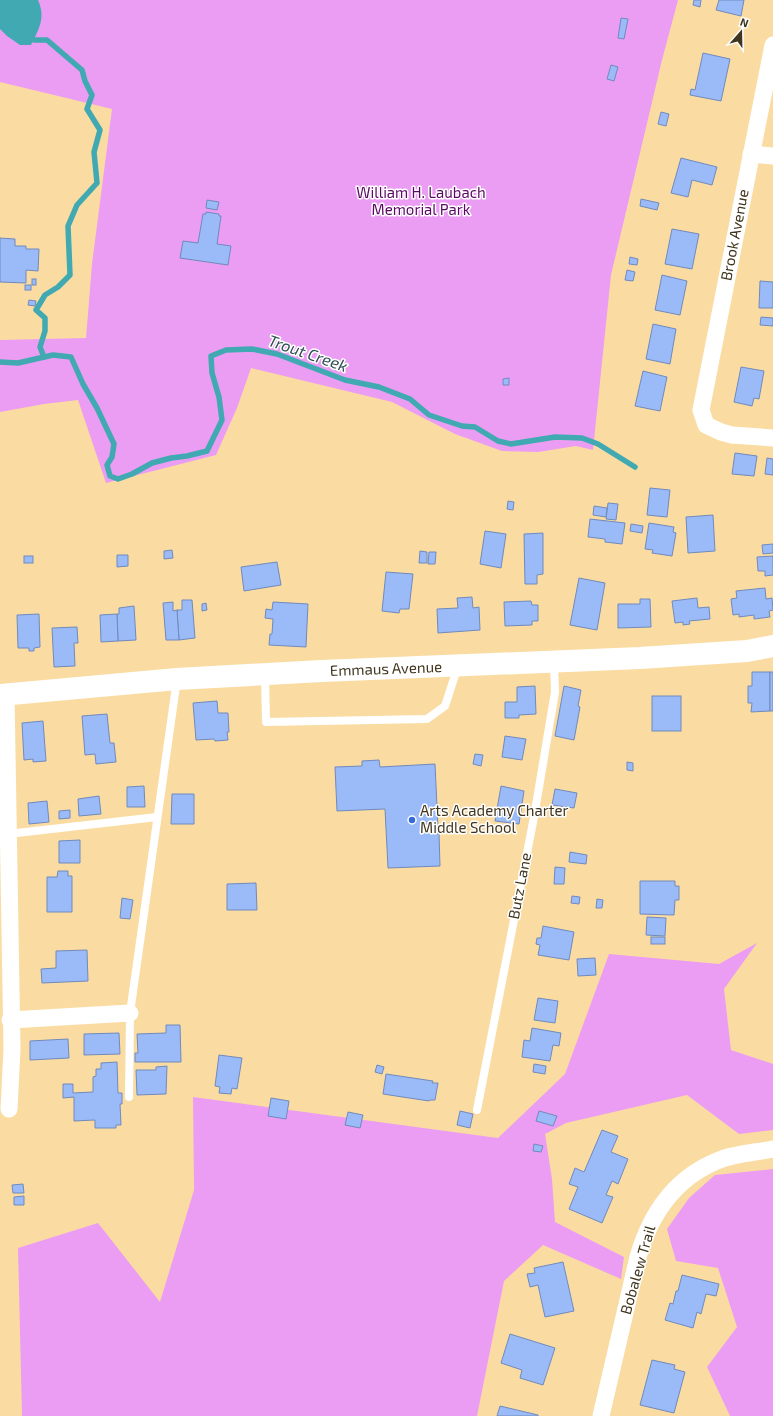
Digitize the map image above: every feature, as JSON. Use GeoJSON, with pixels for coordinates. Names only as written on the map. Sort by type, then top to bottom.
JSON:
{"type":"FeatureCollection","features":[{"type":"Feature","properties":{"kind":"main road","name":"Emmaus Avenue"},"geometry":{"type":"LineString","coordinates":[[3,695],[177,679],[640,658],[740,652],[773,646]]}},
{"type":"Feature","properties":{"kind":"street","name":"Brook Avenue"},"geometry":{"type":"LineString","coordinates":[[773,45],[701,410],[706,425],[721,432],[732,435],[773,438]]}},
{"type":"Feature","properties":{"kind":"street"},"geometry":{"type":"LineString","coordinates":[[751,154],[773,156]]}},
{"type":"Feature","properties":{"kind":"street"},"geometry":{"type":"LineString","coordinates":[[3,695],[8,834],[10,1020],[12,1049],[9,1109]]}},
{"type":"Feature","properties":{"kind":"street"},"geometry":{"type":"LineString","coordinates":[[10,1020],[130,1013]]}},
{"type":"Feature","properties":{"kind":"street","name":"Bobalew Trail"},"geometry":{"type":"LineString","coordinates":[[601,1416],[638,1257],[643,1240],[653,1218],[666,1199],[682,1182],[702,1168],[723,1158],[773,1149]]}},
{"type":"Feature","properties":{"kind":"lane","name":"Butz Lane"},"geometry":{"type":"LineString","coordinates":[[477,1110],[534,817],[555,692],[554,662]]}},
{"type":"Feature","properties":{"kind":"lane"},"geometry":{"type":"LineString","coordinates":[[265,674],[266,722],[427,719],[444,706],[459,666]]}},
{"type":"Feature","properties":{"kind":"lane"},"geometry":{"type":"LineString","coordinates":[[129,1097],[130,1013],[177,679]]}},
{"type":"Feature","properties":{"kind":"lane"},"geometry":{"type":"LineString","coordinates":[[8,834],[157,817]]}},
{"type":"Feature","properties":{"kind":"green space","name":"William H. Laubach Memorial Park"},"geometry":{"type":"Polygon","coordinates":[[[0,0],[678,0],[662,60],[611,275],[593,450],[576,446],[538,452],[502,451],[455,434],[392,402],[251,368],[237,408],[216,455],[106,483],[78,400],[44,404],[0,412],[0,340],[86,338],[92,264],[112,109],[0,82],[0,0]]]}},
{"type":"Feature","properties":{"kind":"green space"},"geometry":{"type":"Polygon","coordinates":[[[757,943],[724,989],[731,1050],[773,1064],[773,1130],[739,1134],[687,1095],[566,1123],[545,1134],[552,1179],[555,1222],[624,1257],[621,1279],[543,1245],[504,1281],[477,1416],[22,1416],[18,1248],[98,1223],[160,1302],[194,1190],[193,1097],[498,1138],[565,1074],[609,954],[719,964],[757,943]]]}},
{"type":"Feature","properties":{"kind":"green space"},"geometry":{"type":"Polygon","coordinates":[[[773,1169],[773,1416],[730,1416],[707,1367],[737,1327],[718,1268],[676,1261],[667,1229],[689,1198],[715,1175],[773,1169]]]}},
{"type":"Feature","properties":{"kind":"water"},"geometry":{"type":"Polygon","coordinates":[[[0,0],[38,0],[41,18],[39,28],[31,45],[20,45],[0,29],[0,0]]]}},
{"type":"Feature","properties":{"kind":"building"},"geometry":{"type":"Polygon","coordinates":[[[694,0],[701,0],[700,7],[693,5],[694,0]]]}},
{"type":"Feature","properties":{"kind":"building"},"geometry":{"type":"Polygon","coordinates":[[[719,0],[744,0],[741,16],[716,10],[719,0]]]}},
{"type":"Feature","properties":{"kind":"building"},"geometry":{"type":"Polygon","coordinates":[[[621,18],[628,19],[624,39],[618,38],[621,18]]]}},
{"type":"Feature","properties":{"kind":"building"},"geometry":{"type":"Polygon","coordinates":[[[703,53],[730,59],[721,101],[690,95],[691,89],[695,90],[703,53]]]}},
{"type":"Feature","properties":{"kind":"building"},"geometry":{"type":"Polygon","coordinates":[[[611,65],[618,67],[614,81],[607,79],[611,65]]]}},
{"type":"Feature","properties":{"kind":"building"},"geometry":{"type":"Polygon","coordinates":[[[661,112],[669,114],[666,126],[658,124],[661,112]]]}},
{"type":"Feature","properties":{"kind":"building"},"geometry":{"type":"Polygon","coordinates":[[[681,158],[717,167],[712,185],[692,180],[688,197],[671,193],[681,158]]]}},
{"type":"Feature","properties":{"kind":"building"},"geometry":{"type":"Polygon","coordinates":[[[641,199],[659,203],[657,210],[640,206],[641,199]]]}},
{"type":"Feature","properties":{"kind":"building"},"geometry":{"type":"Polygon","coordinates":[[[207,200],[219,202],[217,210],[206,208],[207,200]]]}},
{"type":"Feature","properties":{"kind":"building"},"geometry":{"type":"Polygon","coordinates":[[[206,212],[219,214],[219,216],[221,216],[217,244],[231,246],[228,265],[180,258],[183,241],[198,243],[203,214],[206,214],[206,212]]]}},
{"type":"Feature","properties":{"kind":"building"},"geometry":{"type":"Polygon","coordinates":[[[672,229],[699,234],[692,269],[665,264],[672,229]]]}},
{"type":"Feature","properties":{"kind":"building"},"geometry":{"type":"Polygon","coordinates":[[[0,238],[15,239],[15,246],[26,246],[26,249],[39,249],[38,271],[26,270],[26,283],[0,282],[0,238]]]}},
{"type":"Feature","properties":{"kind":"building"},"geometry":{"type":"Polygon","coordinates":[[[630,257],[638,259],[637,265],[629,264],[630,257]]]}},
{"type":"Feature","properties":{"kind":"building"},"geometry":{"type":"Polygon","coordinates":[[[627,270],[635,272],[633,281],[625,280],[627,270]]]}},
{"type":"Feature","properties":{"kind":"building"},"geometry":{"type":"Polygon","coordinates":[[[662,275],[687,281],[680,315],[655,310],[662,275]]]}},
{"type":"Feature","properties":{"kind":"building"},"geometry":{"type":"Polygon","coordinates":[[[32,279],[36,279],[36,285],[32,285],[32,279]]]}},
{"type":"Feature","properties":{"kind":"building"},"geometry":{"type":"Polygon","coordinates":[[[760,281],[773,282],[773,308],[759,308],[760,281]]]}},
{"type":"Feature","properties":{"kind":"building"},"geometry":{"type":"Polygon","coordinates":[[[25,285],[31,285],[31,290],[25,290],[25,285]]]}},
{"type":"Feature","properties":{"kind":"building"},"geometry":{"type":"Polygon","coordinates":[[[29,300],[36,301],[35,306],[28,305],[29,300]]]}},
{"type":"Feature","properties":{"kind":"building"},"geometry":{"type":"Polygon","coordinates":[[[761,317],[773,318],[773,326],[760,325],[761,317]]]}},
{"type":"Feature","properties":{"kind":"building"},"geometry":{"type":"Polygon","coordinates":[[[653,324],[676,329],[670,364],[646,359],[653,324]]]}},
{"type":"Feature","properties":{"kind":"building"},"geometry":{"type":"Polygon","coordinates":[[[741,367],[764,371],[759,399],[754,398],[752,406],[734,402],[741,367]]]}},
{"type":"Feature","properties":{"kind":"building"},"geometry":{"type":"Polygon","coordinates":[[[643,371],[667,377],[660,411],[635,406],[643,371]]]}},
{"type":"Feature","properties":{"kind":"building"},"geometry":{"type":"Polygon","coordinates":[[[509,378],[509,385],[503,385],[503,379],[509,378]]]}},
{"type":"Feature","properties":{"kind":"building"},"geometry":{"type":"Polygon","coordinates":[[[735,453],[757,456],[754,476],[732,474],[735,453]]]}},
{"type":"Feature","properties":{"kind":"building"},"geometry":{"type":"Polygon","coordinates":[[[767,458],[773,459],[773,475],[765,474],[767,458]]]}},
{"type":"Feature","properties":{"kind":"building"},"geometry":{"type":"Polygon","coordinates":[[[650,488],[670,490],[667,517],[647,515],[650,488]]]}},
{"type":"Feature","properties":{"kind":"building"},"geometry":{"type":"Polygon","coordinates":[[[508,501],[514,502],[513,510],[507,509],[508,501]]]}},
{"type":"Feature","properties":{"kind":"building"},"geometry":{"type":"Polygon","coordinates":[[[608,503],[618,504],[616,520],[606,519],[608,503]]]}},
{"type":"Feature","properties":{"kind":"building"},"geometry":{"type":"Polygon","coordinates":[[[594,506],[607,508],[606,517],[593,515],[594,506]]]}},
{"type":"Feature","properties":{"kind":"building"},"geometry":{"type":"Polygon","coordinates":[[[713,515],[715,551],[688,553],[686,517],[713,515]]]}},
{"type":"Feature","properties":{"kind":"building"},"geometry":{"type":"Polygon","coordinates":[[[590,519],[625,523],[622,544],[605,542],[605,539],[588,537],[590,519]]]}},
{"type":"Feature","properties":{"kind":"building"},"geometry":{"type":"Polygon","coordinates":[[[649,523],[674,527],[673,532],[676,533],[672,556],[652,553],[653,550],[645,549],[649,523]]]}},
{"type":"Feature","properties":{"kind":"building"},"geometry":{"type":"Polygon","coordinates":[[[631,524],[643,526],[642,533],[630,531],[631,524]]]}},
{"type":"Feature","properties":{"kind":"building"},"geometry":{"type":"Polygon","coordinates":[[[485,531],[506,534],[501,568],[480,564],[485,531]]]}},
{"type":"Feature","properties":{"kind":"building"},"geometry":{"type":"Polygon","coordinates":[[[543,533],[543,574],[537,575],[537,584],[525,584],[524,534],[543,533]]]}},
{"type":"Feature","properties":{"kind":"building"},"geometry":{"type":"Polygon","coordinates":[[[773,544],[773,553],[763,554],[762,545],[773,544]]]}},
{"type":"Feature","properties":{"kind":"building"},"geometry":{"type":"Polygon","coordinates":[[[172,550],[173,558],[164,559],[164,551],[172,550]]]}},
{"type":"Feature","properties":{"kind":"building"},"geometry":{"type":"Polygon","coordinates":[[[420,551],[427,552],[427,563],[419,563],[420,551]]]}},
{"type":"Feature","properties":{"kind":"building"},"geometry":{"type":"Polygon","coordinates":[[[429,552],[436,552],[435,564],[428,564],[429,552]]]}},
{"type":"Feature","properties":{"kind":"building"},"geometry":{"type":"Polygon","coordinates":[[[117,555],[128,555],[128,566],[117,567],[117,555]]]}},
{"type":"Feature","properties":{"kind":"building"},"geometry":{"type":"Polygon","coordinates":[[[24,556],[33,556],[33,563],[24,563],[24,556]]]}},
{"type":"Feature","properties":{"kind":"building"},"geometry":{"type":"Polygon","coordinates":[[[773,556],[773,575],[765,576],[765,571],[758,571],[757,557],[773,556]]]}},
{"type":"Feature","properties":{"kind":"building"},"geometry":{"type":"Polygon","coordinates":[[[277,562],[281,585],[244,591],[241,567],[277,562]]]}},
{"type":"Feature","properties":{"kind":"building"},"geometry":{"type":"Polygon","coordinates":[[[386,572],[413,574],[409,609],[400,609],[399,613],[382,611],[386,572]]]}},
{"type":"Feature","properties":{"kind":"building"},"geometry":{"type":"Polygon","coordinates":[[[579,578],[605,583],[597,630],[570,625],[579,578]]]}},
{"type":"Feature","properties":{"kind":"building"},"geometry":{"type":"Polygon","coordinates":[[[765,588],[766,599],[772,598],[773,610],[769,611],[770,617],[754,619],[754,615],[739,617],[739,614],[733,615],[731,599],[737,598],[736,591],[765,588]]]}},
{"type":"Feature","properties":{"kind":"building"},"geometry":{"type":"Polygon","coordinates":[[[472,597],[473,608],[479,607],[480,630],[438,633],[437,609],[458,608],[457,598],[472,597]]]}},
{"type":"Feature","properties":{"kind":"building"},"geometry":{"type":"Polygon","coordinates":[[[697,598],[698,608],[709,607],[710,619],[689,621],[690,624],[683,625],[683,622],[675,623],[672,601],[697,598]]]}},
{"type":"Feature","properties":{"kind":"building"},"geometry":{"type":"Polygon","coordinates":[[[640,599],[650,599],[651,627],[618,628],[618,604],[640,604],[640,599]]]}},
{"type":"Feature","properties":{"kind":"building"},"geometry":{"type":"Polygon","coordinates":[[[182,600],[192,600],[195,638],[179,640],[177,610],[182,610],[182,600]]]}},
{"type":"Feature","properties":{"kind":"building"},"geometry":{"type":"Polygon","coordinates":[[[531,601],[532,605],[538,605],[538,621],[532,621],[532,625],[505,626],[504,602],[531,601]]]}},
{"type":"Feature","properties":{"kind":"building"},"geometry":{"type":"Polygon","coordinates":[[[173,602],[173,611],[177,610],[179,640],[166,640],[163,603],[173,602]]]}},
{"type":"Feature","properties":{"kind":"building"},"geometry":{"type":"Polygon","coordinates":[[[273,602],[308,604],[306,647],[269,645],[270,634],[272,634],[273,619],[265,618],[266,609],[272,610],[273,602]]]}},
{"type":"Feature","properties":{"kind":"building"},"geometry":{"type":"Polygon","coordinates":[[[206,603],[207,610],[202,611],[202,604],[206,603]]]}},
{"type":"Feature","properties":{"kind":"building"},"geometry":{"type":"Polygon","coordinates":[[[134,606],[136,640],[118,641],[117,614],[119,614],[119,608],[134,606]]]}},
{"type":"Feature","properties":{"kind":"building"},"geometry":{"type":"Polygon","coordinates":[[[39,614],[40,647],[34,648],[34,651],[29,651],[29,648],[18,648],[17,615],[39,614]]]}},
{"type":"Feature","properties":{"kind":"building"},"geometry":{"type":"Polygon","coordinates":[[[117,614],[118,641],[101,642],[100,615],[117,614]]]}},
{"type":"Feature","properties":{"kind":"building"},"geometry":{"type":"Polygon","coordinates":[[[77,627],[78,643],[74,643],[75,666],[54,667],[52,628],[77,627]]]}},
{"type":"Feature","properties":{"kind":"building"},"geometry":{"type":"Polygon","coordinates":[[[752,672],[770,672],[770,711],[751,712],[752,703],[748,703],[748,686],[752,686],[752,672]]]}},
{"type":"Feature","properties":{"kind":"building"},"geometry":{"type":"Polygon","coordinates":[[[770,672],[773,672],[773,711],[770,711],[770,672]]]}},
{"type":"Feature","properties":{"kind":"building"},"geometry":{"type":"Polygon","coordinates":[[[535,686],[536,714],[519,715],[519,718],[505,718],[505,702],[517,702],[517,687],[535,686]]]}},
{"type":"Feature","properties":{"kind":"building"},"geometry":{"type":"Polygon","coordinates":[[[564,686],[581,690],[578,706],[580,707],[574,740],[555,736],[564,686]]]}},
{"type":"Feature","properties":{"kind":"building"},"geometry":{"type":"Polygon","coordinates":[[[652,696],[681,696],[681,731],[652,731],[652,696]]]}},
{"type":"Feature","properties":{"kind":"building"},"geometry":{"type":"Polygon","coordinates":[[[217,701],[218,713],[228,713],[228,740],[196,740],[193,703],[217,701]]]}},
{"type":"Feature","properties":{"kind":"building"},"geometry":{"type":"Polygon","coordinates":[[[107,714],[110,743],[114,743],[116,762],[96,764],[95,754],[85,755],[82,716],[107,714]]]}},
{"type":"Feature","properties":{"kind":"building"},"geometry":{"type":"Polygon","coordinates":[[[43,721],[46,761],[33,762],[33,759],[24,760],[22,723],[43,721]]]}},
{"type":"Feature","properties":{"kind":"building"},"geometry":{"type":"Polygon","coordinates":[[[505,736],[526,739],[522,760],[502,757],[505,736]]]}},
{"type":"Feature","properties":{"kind":"building"},"geometry":{"type":"Polygon","coordinates":[[[475,754],[483,755],[481,766],[473,764],[475,754]]]}},
{"type":"Feature","properties":{"kind":"building","name":"Arts Academy Charter Middle School"},"geometry":{"type":"Polygon","coordinates":[[[379,760],[380,767],[435,764],[438,828],[435,828],[435,834],[439,833],[440,866],[388,868],[385,809],[337,811],[335,767],[362,766],[362,761],[379,760]]]}},
{"type":"Feature","properties":{"kind":"building"},"geometry":{"type":"Polygon","coordinates":[[[627,762],[633,763],[633,771],[627,770],[627,762]]]}},
{"type":"Feature","properties":{"kind":"building"},"geometry":{"type":"Polygon","coordinates":[[[144,786],[145,807],[127,807],[127,787],[144,786]]]}},
{"type":"Feature","properties":{"kind":"building"},"geometry":{"type":"Polygon","coordinates":[[[501,786],[524,791],[519,824],[495,821],[501,786]]]}},
{"type":"Feature","properties":{"kind":"building"},"geometry":{"type":"Polygon","coordinates":[[[555,789],[577,793],[574,808],[552,805],[555,789]]]}},
{"type":"Feature","properties":{"kind":"building"},"geometry":{"type":"Polygon","coordinates":[[[172,794],[194,794],[194,824],[171,824],[172,794]]]}},
{"type":"Feature","properties":{"kind":"building"},"geometry":{"type":"Polygon","coordinates":[[[99,796],[101,814],[79,816],[78,799],[99,796]]]}},
{"type":"Feature","properties":{"kind":"building"},"geometry":{"type":"Polygon","coordinates":[[[47,801],[49,822],[29,824],[28,803],[47,801]]]}},
{"type":"Feature","properties":{"kind":"building"},"geometry":{"type":"Polygon","coordinates":[[[70,810],[70,818],[59,819],[59,811],[70,810]]]}},
{"type":"Feature","properties":{"kind":"building"},"geometry":{"type":"Polygon","coordinates":[[[80,840],[80,863],[59,863],[59,841],[80,840]]]}},
{"type":"Feature","properties":{"kind":"building"},"geometry":{"type":"Polygon","coordinates":[[[570,852],[587,855],[586,864],[569,862],[570,852]]]}},
{"type":"Feature","properties":{"kind":"building"},"geometry":{"type":"Polygon","coordinates":[[[555,867],[565,868],[564,884],[554,884],[555,867]]]}},
{"type":"Feature","properties":{"kind":"building"},"geometry":{"type":"Polygon","coordinates":[[[58,871],[68,871],[68,876],[72,876],[72,912],[47,912],[47,877],[57,877],[58,871]]]}},
{"type":"Feature","properties":{"kind":"building"},"geometry":{"type":"Polygon","coordinates":[[[640,881],[675,881],[675,886],[679,886],[679,900],[675,900],[674,915],[640,914],[640,881]]]}},
{"type":"Feature","properties":{"kind":"building"},"geometry":{"type":"Polygon","coordinates":[[[256,883],[257,910],[227,910],[227,884],[256,883]]]}},
{"type":"Feature","properties":{"kind":"building"},"geometry":{"type":"Polygon","coordinates":[[[572,896],[580,897],[579,904],[571,903],[572,896]]]}},
{"type":"Feature","properties":{"kind":"building"},"geometry":{"type":"Polygon","coordinates":[[[122,898],[133,900],[130,919],[120,918],[122,898]]]}},
{"type":"Feature","properties":{"kind":"building"},"geometry":{"type":"Polygon","coordinates":[[[597,899],[603,900],[602,908],[596,908],[597,899]]]}},
{"type":"Feature","properties":{"kind":"building"},"geometry":{"type":"Polygon","coordinates":[[[647,917],[666,918],[665,936],[646,935],[647,917]]]}},
{"type":"Feature","properties":{"kind":"building"},"geometry":{"type":"Polygon","coordinates":[[[543,926],[574,932],[569,960],[538,955],[540,945],[536,944],[537,938],[541,938],[543,926]]]}},
{"type":"Feature","properties":{"kind":"building"},"geometry":{"type":"Polygon","coordinates":[[[651,937],[665,937],[665,944],[651,944],[651,937]]]}},
{"type":"Feature","properties":{"kind":"building"},"geometry":{"type":"Polygon","coordinates":[[[87,950],[88,981],[42,983],[41,969],[56,968],[56,951],[87,950]]]}},
{"type":"Feature","properties":{"kind":"building"},"geometry":{"type":"Polygon","coordinates":[[[595,958],[596,975],[578,976],[577,959],[595,958]]]}},
{"type":"Feature","properties":{"kind":"building"},"geometry":{"type":"Polygon","coordinates":[[[538,998],[558,1001],[555,1023],[534,1020],[538,998]]]}},
{"type":"Feature","properties":{"kind":"building"},"geometry":{"type":"Polygon","coordinates":[[[166,1025],[180,1025],[181,1062],[135,1062],[135,1053],[138,1053],[137,1034],[166,1033],[166,1025]]]}},
{"type":"Feature","properties":{"kind":"building"},"geometry":{"type":"Polygon","coordinates":[[[532,1028],[561,1033],[559,1046],[553,1045],[550,1061],[522,1057],[524,1040],[530,1041],[532,1028]]]}},
{"type":"Feature","properties":{"kind":"building"},"geometry":{"type":"Polygon","coordinates":[[[119,1033],[120,1054],[84,1055],[84,1034],[119,1033]]]}},
{"type":"Feature","properties":{"kind":"building"},"geometry":{"type":"Polygon","coordinates":[[[68,1039],[69,1058],[30,1060],[30,1041],[68,1039]]]}},
{"type":"Feature","properties":{"kind":"building"},"geometry":{"type":"Polygon","coordinates":[[[219,1055],[242,1058],[237,1089],[232,1088],[231,1094],[219,1093],[220,1087],[215,1086],[219,1055]]]}},
{"type":"Feature","properties":{"kind":"building"},"geometry":{"type":"Polygon","coordinates":[[[117,1062],[118,1093],[122,1093],[122,1104],[120,1104],[121,1125],[116,1125],[116,1128],[95,1128],[95,1120],[74,1121],[74,1097],[63,1098],[63,1084],[73,1084],[73,1093],[93,1092],[93,1077],[96,1076],[96,1069],[101,1069],[101,1063],[117,1062]]]}},
{"type":"Feature","properties":{"kind":"building"},"geometry":{"type":"Polygon","coordinates":[[[534,1064],[546,1066],[545,1074],[533,1072],[534,1064]]]}},
{"type":"Feature","properties":{"kind":"building"},"geometry":{"type":"Polygon","coordinates":[[[377,1065],[384,1067],[382,1074],[375,1072],[377,1065]]]}},
{"type":"Feature","properties":{"kind":"building"},"geometry":{"type":"Polygon","coordinates":[[[167,1066],[166,1094],[137,1095],[136,1070],[156,1070],[156,1067],[167,1066]]]}},
{"type":"Feature","properties":{"kind":"building"},"geometry":{"type":"Polygon","coordinates":[[[386,1074],[438,1083],[435,1100],[429,1101],[383,1094],[386,1074]]]}},
{"type":"Feature","properties":{"kind":"building"},"geometry":{"type":"Polygon","coordinates":[[[271,1098],[289,1101],[286,1119],[268,1116],[271,1098]]]}},
{"type":"Feature","properties":{"kind":"building"},"geometry":{"type":"Polygon","coordinates":[[[460,1111],[473,1114],[470,1128],[457,1125],[460,1111]]]}},
{"type":"Feature","properties":{"kind":"building"},"geometry":{"type":"Polygon","coordinates":[[[539,1111],[557,1116],[553,1126],[536,1121],[539,1111]]]}},
{"type":"Feature","properties":{"kind":"building"},"geometry":{"type":"Polygon","coordinates":[[[348,1112],[363,1115],[360,1128],[345,1125],[348,1112]]]}},
{"type":"Feature","properties":{"kind":"building"},"geometry":{"type":"Polygon","coordinates":[[[602,1130],[618,1136],[611,1152],[628,1159],[618,1184],[612,1181],[606,1195],[613,1197],[602,1223],[569,1209],[578,1187],[569,1184],[575,1168],[584,1172],[602,1130]]]}},
{"type":"Feature","properties":{"kind":"building"},"geometry":{"type":"Polygon","coordinates":[[[534,1144],[543,1146],[541,1152],[533,1151],[534,1144]]]}},
{"type":"Feature","properties":{"kind":"building"},"geometry":{"type":"Polygon","coordinates":[[[23,1184],[24,1193],[13,1193],[12,1185],[23,1184]]]}},
{"type":"Feature","properties":{"kind":"building"},"geometry":{"type":"Polygon","coordinates":[[[24,1196],[24,1205],[14,1205],[14,1197],[24,1196]]]}},
{"type":"Feature","properties":{"kind":"building"},"geometry":{"type":"Polygon","coordinates":[[[563,1262],[574,1311],[545,1317],[538,1285],[530,1287],[527,1274],[535,1273],[534,1268],[563,1262]]]}},
{"type":"Feature","properties":{"kind":"building"},"geometry":{"type":"Polygon","coordinates":[[[682,1275],[719,1284],[716,1296],[706,1294],[701,1314],[697,1312],[693,1328],[665,1320],[670,1303],[673,1304],[676,1291],[678,1291],[682,1275]]]}},
{"type":"Feature","properties":{"kind":"building"},"geometry":{"type":"Polygon","coordinates":[[[510,1334],[555,1348],[543,1385],[520,1378],[522,1370],[501,1363],[510,1334]]]}},
{"type":"Feature","properties":{"kind":"building"},"geometry":{"type":"Polygon","coordinates":[[[652,1360],[675,1365],[674,1369],[685,1372],[674,1413],[640,1405],[652,1360]]]}},
{"type":"Feature","properties":{"kind":"building"},"geometry":{"type":"Polygon","coordinates":[[[500,1406],[538,1415],[538,1416],[497,1416],[500,1406]]]}},
{"type":"Feature","properties":{"kind":"waterway"},"geometry":{"type":"LineString","coordinates":[[34,40],[47,40],[82,70],[85,81],[92,95],[87,109],[100,130],[94,152],[97,183],[77,205],[68,226],[70,275],[58,287],[45,295],[36,310],[45,318],[45,331],[40,347],[44,357]]}},
{"type":"Feature","properties":{"kind":"waterway","name":"Trout Creek"},"geometry":{"type":"LineString","coordinates":[[0,362],[18,363],[53,355],[71,357],[83,384],[97,408],[114,444],[112,457],[107,465],[110,476],[118,479],[132,474],[152,463],[207,451],[222,420],[219,397],[212,373],[211,356],[226,350],[252,349],[277,354],[345,380],[379,387],[410,399],[429,415],[462,426],[475,427],[498,441],[511,444],[555,437],[582,438],[598,444],[635,467]]}},
{"type":"Feature","properties":{"kind":"place","name":"Arts Academy Charter Middle School"},"geometry":{"type":"Point","coordinates":[412,820]}}]}
